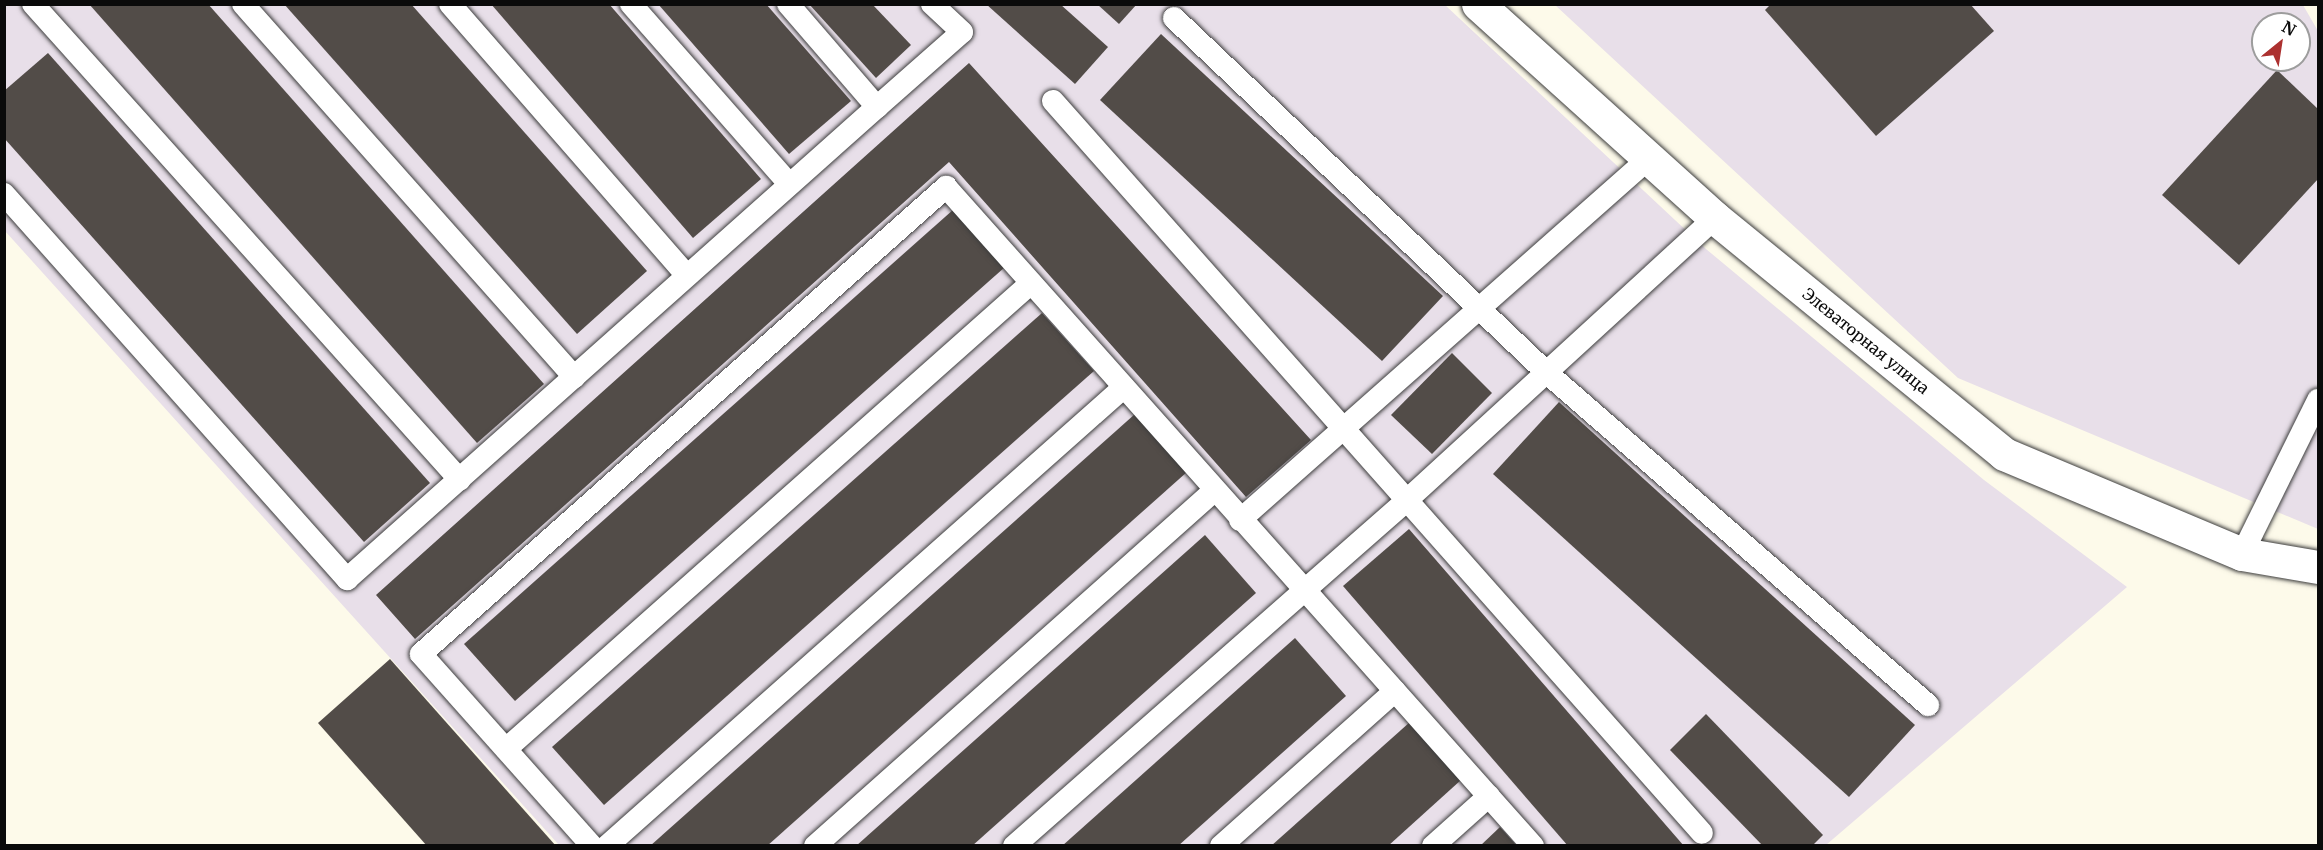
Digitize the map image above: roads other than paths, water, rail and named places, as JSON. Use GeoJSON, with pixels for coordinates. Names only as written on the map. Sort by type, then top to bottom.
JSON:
{"type":"FeatureCollection","features":[{"type":"Feature","properties":{"kind":"street","name":"Элеваторная улица"},"geometry":{"type":"LineString","coordinates":[[1478,4],[1647,160],[1714,218],[2004,454],[2242,554],[2319,567]]}},
{"type":"Feature","properties":{"kind":"lane"},"geometry":{"type":"LineString","coordinates":[[33,4],[460,480]]}},
{"type":"Feature","properties":{"kind":"lane"},"geometry":{"type":"LineString","coordinates":[[243,4],[574,377]]}},
{"type":"Feature","properties":{"kind":"lane"},"geometry":{"type":"LineString","coordinates":[[450,4],[686,275]]}},
{"type":"Feature","properties":{"kind":"lane"},"geometry":{"type":"LineString","coordinates":[[632,4],[789,184]]}},
{"type":"Feature","properties":{"kind":"lane"},"geometry":{"type":"LineString","coordinates":[[788,4],[877,107]]}},
{"type":"Feature","properties":{"kind":"lane"},"geometry":{"type":"LineString","coordinates":[[4,194],[346,579],[460,480],[686,275],[963,32],[932,4]]}},
{"type":"Feature","properties":{"kind":"lane"},"geometry":{"type":"LineString","coordinates":[[1174,18],[1481,307],[1546,372],[1928,705]]}},
{"type":"Feature","properties":{"kind":"lane"},"geometry":{"type":"LineString","coordinates":[[1053,101],[1345,427],[1406,501],[1702,833]]}},
{"type":"Feature","properties":{"kind":"lane"},"geometry":{"type":"LineString","coordinates":[[1240,520],[1647,160]]}},
{"type":"Feature","properties":{"kind":"lane"},"geometry":{"type":"LineString","coordinates":[[592,846],[421,654],[946,188],[1533,846]]}},
{"type":"Feature","properties":{"kind":"lane"},"geometry":{"type":"LineString","coordinates":[[1014,846],[1304,588],[1406,501],[1714,218]]}},
{"type":"Feature","properties":{"kind":"lane"},"geometry":{"type":"LineString","coordinates":[[506,749],[1031,283]]}},
{"type":"Feature","properties":{"kind":"lane"},"geometry":{"type":"LineString","coordinates":[[608,846],[1124,387]]}},
{"type":"Feature","properties":{"kind":"lane"},"geometry":{"type":"LineString","coordinates":[[2242,554],[2319,400]]}},
{"type":"Feature","properties":{"kind":"lane"},"geometry":{"type":"LineString","coordinates":[[815,846],[1215,490]]}},
{"type":"Feature","properties":{"kind":"lane"},"geometry":{"type":"LineString","coordinates":[[1221,846],[1395,691]]}},
{"type":"Feature","properties":{"kind":"lane"},"geometry":{"type":"LineString","coordinates":[[1433,846],[1489,796]]}}]}
